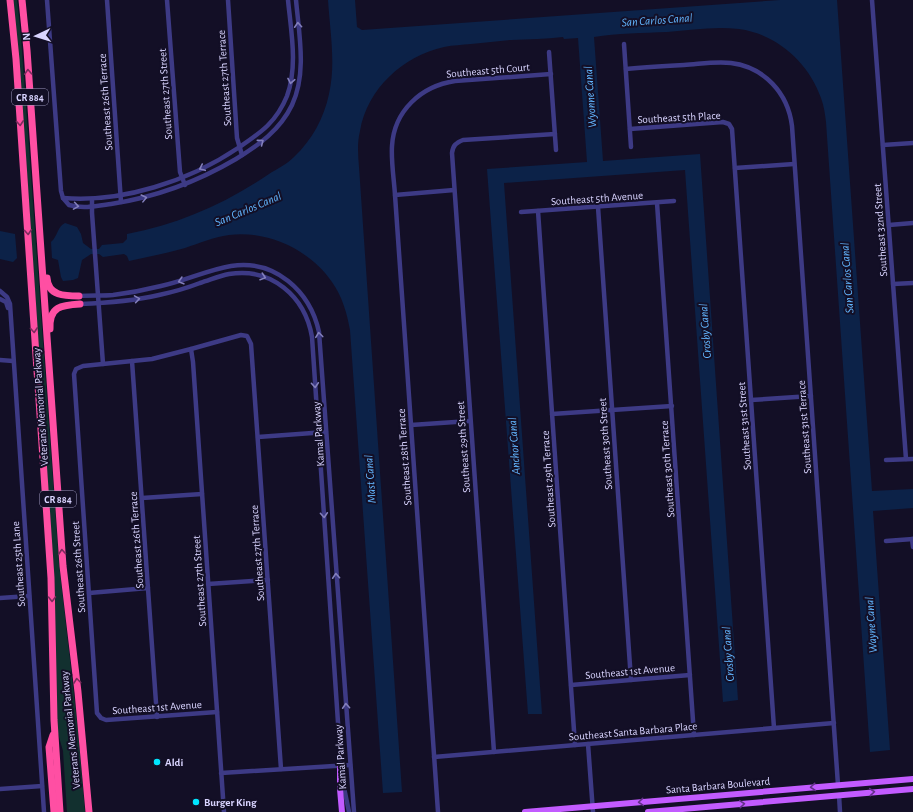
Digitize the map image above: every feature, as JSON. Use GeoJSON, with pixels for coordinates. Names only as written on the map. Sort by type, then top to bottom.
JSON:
{"type":"FeatureCollection","features":[{"type":"Feature","properties":{"kind":"highway","name":"Veterans Memorial Parkway"},"geometry":{"type":"LineString","coordinates":[[10,0],[50,563],[54,731],[60,812]]}},
{"type":"Feature","properties":{"kind":"highway","name":"Veterans Memorial Parkway"},"geometry":{"type":"LineString","coordinates":[[22,0],[64,573],[81,720],[89,812]]}},
{"type":"Feature","properties":{"kind":"highway"},"geometry":{"type":"LineString","coordinates":[[33,139],[40,183],[48,285],[53,292],[58,294],[79,296]]}},
{"type":"Feature","properties":{"kind":"highway"},"geometry":{"type":"LineString","coordinates":[[52,412],[55,397],[50,324],[51,315],[59,307],[80,304]]}},
{"type":"Feature","properties":{"kind":"highway"},"geometry":{"type":"LineString","coordinates":[[81,720],[89,755],[93,812]]}},
{"type":"Feature","properties":{"kind":"highway"},"geometry":{"type":"LineString","coordinates":[[54,731],[49,747],[54,812]]}},
{"type":"Feature","properties":{"kind":"highway"},"geometry":{"type":"LineString","coordinates":[[54,731],[60,751],[64,812]]}},
{"type":"Feature","properties":{"kind":"main road"},"geometry":{"type":"LineString","coordinates":[[340,765],[342,812]]}},
{"type":"Feature","properties":{"kind":"main road","name":"Santa Barbara Boulevard"},"geometry":{"type":"LineString","coordinates":[[525,812],[592,809],[913,779]]}},
{"type":"Feature","properties":{"kind":"main road","name":"Santa Barbara Boulevard"},"geometry":{"type":"LineString","coordinates":[[648,812],[913,790]]}},
{"type":"Feature","properties":{"kind":"street"},"geometry":{"type":"LineString","coordinates":[[47,0],[61,191],[63,198],[69,205],[74,207],[121,202],[157,194],[185,185],[205,176],[242,155],[267,137],[280,125],[287,115],[299,83],[300,66],[296,0]]}},
{"type":"Feature","properties":{"kind":"street","name":"Southeast 26th Terrace"},"geometry":{"type":"LineString","coordinates":[[107,0],[121,202]]}},
{"type":"Feature","properties":{"kind":"street","name":"Southeast 27th Street"},"geometry":{"type":"LineString","coordinates":[[167,0],[180,172],[181,178],[185,185]]}},
{"type":"Feature","properties":{"kind":"street","name":"Southeast 27th Terrace"},"geometry":{"type":"LineString","coordinates":[[228,0],[237,130],[242,155]]}},
{"type":"Feature","properties":{"kind":"street"},"geometry":{"type":"LineString","coordinates":[[63,198],[92,198],[151,188],[181,178],[209,165],[256,137],[269,125],[280,110],[287,96],[292,73],[288,0]]}},
{"type":"Feature","properties":{"kind":"street","name":"Southeast 32nd Street"},"geometry":{"type":"LineString","coordinates":[[872,0],[906,459]]}},
{"type":"Feature","properties":{"kind":"street"},"geometry":{"type":"LineString","coordinates":[[624,44],[631,147]]}},
{"type":"Feature","properties":{"kind":"street"},"geometry":{"type":"LineString","coordinates":[[549,52],[556,150]]}},
{"type":"Feature","properties":{"kind":"street","name":"Southeast 31st Terrace"},"geometry":{"type":"LineString","coordinates":[[626,69],[725,62],[745,66],[765,77],[778,90],[788,107],[792,126],[838,785]]}},
{"type":"Feature","properties":{"kind":"street","name":"Southeast 5th Court"},"geometry":{"type":"LineString","coordinates":[[409,104],[424,91],[448,82],[551,74]]}},
{"type":"Feature","properties":{"kind":"street","name":"Southeast 28th Terrace"},"geometry":{"type":"LineString","coordinates":[[409,104],[399,119],[392,151],[438,812]]}},
{"type":"Feature","properties":{"kind":"street","name":"Southeast 5th Place"},"geometry":{"type":"LineString","coordinates":[[630,129],[721,122],[729,124]]}},
{"type":"Feature","properties":{"kind":"street","name":"Southeast 31st Street"},"geometry":{"type":"LineString","coordinates":[[729,124],[733,131],[774,728]]}},
{"type":"Feature","properties":{"kind":"street","name":"Southeast 29th Street"},"geometry":{"type":"LineString","coordinates":[[494,752],[452,152],[456,143],[463,140],[555,134]]}},
{"type":"Feature","properties":{"kind":"street"},"geometry":{"type":"LineString","coordinates":[[883,145],[913,143]]}},
{"type":"Feature","properties":{"kind":"street"},"geometry":{"type":"LineString","coordinates":[[735,168],[794,164]]}},
{"type":"Feature","properties":{"kind":"street"},"geometry":{"type":"LineString","coordinates":[[395,195],[454,190]]}},
{"type":"Feature","properties":{"kind":"street"},"geometry":{"type":"LineString","coordinates":[[92,198],[103,364],[152,359],[191,349]]}},
{"type":"Feature","properties":{"kind":"street","name":"Southeast 5th Avenue"},"geometry":{"type":"LineString","coordinates":[[521,212],[674,201]]}},
{"type":"Feature","properties":{"kind":"street","name":"Southeast 30th Terrace"},"geometry":{"type":"LineString","coordinates":[[657,202],[694,735]]}},
{"type":"Feature","properties":{"kind":"street","name":"Southeast 30th Street"},"geometry":{"type":"LineString","coordinates":[[598,207],[631,680]]}},
{"type":"Feature","properties":{"kind":"street","name":"Southeast 29th Terrace"},"geometry":{"type":"LineString","coordinates":[[538,211],[575,745]]}},
{"type":"Feature","properties":{"kind":"street"},"geometry":{"type":"LineString","coordinates":[[889,225],[913,223]]}},
{"type":"Feature","properties":{"kind":"street","name":"Kamal Parkway"},"geometry":{"type":"LineString","coordinates":[[79,296],[112,295],[150,289],[218,269],[234,266],[257,267],[271,271],[283,277],[295,286],[313,311],[319,332],[354,812]]}},
{"type":"Feature","properties":{"kind":"street","name":"Kamal Parkway"},"geometry":{"type":"LineString","coordinates":[[80,304],[99,304],[158,295],[230,274],[244,273],[259,275],[280,284],[301,306],[309,324],[312,337],[340,765],[349,812]]}},
{"type":"Feature","properties":{"kind":"street"},"geometry":{"type":"LineString","coordinates":[[893,284],[913,283]]}},
{"type":"Feature","properties":{"kind":"street","name":"Southeast 25th Lane"},"geometry":{"type":"LineString","coordinates":[[0,291],[9,300],[44,812]]}},
{"type":"Feature","properties":{"kind":"street"},"geometry":{"type":"LineString","coordinates":[[0,299],[6,302],[10,315]]}},
{"type":"Feature","properties":{"kind":"street","name":"Southeast 27th Terrace"},"geometry":{"type":"LineString","coordinates":[[191,349],[236,335],[246,336],[252,344],[281,769]]}},
{"type":"Feature","properties":{"kind":"street","name":"Southeast 27th Street"},"geometry":{"type":"LineString","coordinates":[[191,349],[224,812]]}},
{"type":"Feature","properties":{"kind":"street"},"geometry":{"type":"LineString","coordinates":[[0,360],[13,361]]}},
{"type":"Feature","properties":{"kind":"street","name":"Southeast 26th Terrace"},"geometry":{"type":"LineString","coordinates":[[132,362],[157,717]]}},
{"type":"Feature","properties":{"kind":"street","name":"Southeast 26th Street"},"geometry":{"type":"LineString","coordinates":[[99,716],[97,710],[74,374],[76,369],[83,366],[103,364]]}},
{"type":"Feature","properties":{"kind":"street"},"geometry":{"type":"LineString","coordinates":[[751,400],[811,396]]}},
{"type":"Feature","properties":{"kind":"street"},"geometry":{"type":"LineString","coordinates":[[552,414],[672,406]]}},
{"type":"Feature","properties":{"kind":"street"},"geometry":{"type":"LineString","coordinates":[[411,425],[470,420]]}},
{"type":"Feature","properties":{"kind":"street"},"geometry":{"type":"LineString","coordinates":[[258,437],[326,432]]}},
{"type":"Feature","properties":{"kind":"street"},"geometry":{"type":"LineString","coordinates":[[886,460],[913,458]]}},
{"type":"Feature","properties":{"kind":"street"},"geometry":{"type":"LineString","coordinates":[[142,498],[202,494]]}},
{"type":"Feature","properties":{"kind":"street"},"geometry":{"type":"LineString","coordinates":[[886,541],[913,539],[913,547]]}},
{"type":"Feature","properties":{"kind":"street"},"geometry":{"type":"LineString","coordinates":[[208,584],[268,580]]}},
{"type":"Feature","properties":{"kind":"street"},"geometry":{"type":"LineString","coordinates":[[89,593],[148,588]]}},
{"type":"Feature","properties":{"kind":"street"},"geometry":{"type":"LineString","coordinates":[[0,598],[29,596]]}},
{"type":"Feature","properties":{"kind":"street","name":"Southeast 1st Avenue"},"geometry":{"type":"LineString","coordinates":[[571,685],[690,675]]}},
{"type":"Feature","properties":{"kind":"street","name":"Southeast 1st Avenue"},"geometry":{"type":"LineString","coordinates":[[99,716],[106,720],[217,712]]}},
{"type":"Feature","properties":{"kind":"street","name":"Southeast Santa Barbara Place"},"geometry":{"type":"LineString","coordinates":[[434,757],[834,723]]}},
{"type":"Feature","properties":{"kind":"street"},"geometry":{"type":"LineString","coordinates":[[588,744],[592,809]]}},
{"type":"Feature","properties":{"kind":"street"},"geometry":{"type":"LineString","coordinates":[[221,773],[350,765]]}},
{"type":"Feature","properties":{"kind":"street"},"geometry":{"type":"LineString","coordinates":[[0,789],[42,786]]}},
{"type":"Feature","properties":{"kind":"street"},"geometry":{"type":"LineString","coordinates":[[839,795],[840,812]]}},
{"type":"Feature","properties":{"kind":"green space"},"geometry":{"type":"Polygon","coordinates":[[[13,0],[17,0],[21,37],[59,564],[78,730],[85,812],[67,812],[63,751],[57,730],[54,575],[27,174],[13,0]]]}},
{"type":"Feature","properties":{"kind":"water"},"geometry":{"type":"Polygon","coordinates":[[[328,0],[355,0],[357,27],[362,30],[780,0],[837,0],[872,491],[913,489],[913,508],[873,511],[890,750],[870,752],[824,107],[816,85],[800,62],[790,52],[766,37],[753,32],[730,28],[621,34],[594,37],[603,161],[700,154],[738,700],[723,702],[685,170],[504,183],[542,714],[528,714],[487,169],[587,162],[578,38],[564,39],[563,37],[511,40],[447,46],[429,51],[401,66],[379,88],[370,101],[364,116],[359,136],[358,158],[402,792],[383,793],[350,330],[344,305],[336,287],[312,260],[300,252],[273,239],[244,234],[223,236],[178,250],[129,261],[127,256],[124,254],[103,257],[99,254],[91,254],[82,260],[78,278],[73,280],[63,281],[58,260],[52,258],[51,242],[60,227],[65,223],[77,227],[81,234],[83,243],[91,249],[99,249],[102,245],[123,243],[127,239],[127,234],[183,219],[236,195],[294,157],[312,136],[324,112],[329,94],[332,59],[328,0]]]}},
{"type":"Feature","properties":{"kind":"water"},"geometry":{"type":"Polygon","coordinates":[[[0,231],[15,234],[17,258],[13,262],[0,259],[0,231]]]}},
{"type":"Feature","properties":{"kind":"place","name":"Aldi"},"geometry":{"type":"Point","coordinates":[157,762]}},
{"type":"Feature","properties":{"kind":"place","name":"Burger King"},"geometry":{"type":"Point","coordinates":[196,802]}},
{"type":"Feature","properties":{"kind":"water label","name":"San Carlos Canal"},"geometry":{"type":"Point","coordinates":[657,20]}},
{"type":"Feature","properties":{"kind":"water label","name":"Wyonne Canal"},"geometry":{"type":"Point","coordinates":[590,97]}},
{"type":"Feature","properties":{"kind":"water label","name":"San Carlos Canal"},"geometry":{"type":"Point","coordinates":[248,209]}},
{"type":"Feature","properties":{"kind":"water label","name":"San Carlos Canal"},"geometry":{"type":"Point","coordinates":[847,278]}},
{"type":"Feature","properties":{"kind":"water label","name":"Crosby Canal"},"geometry":{"type":"Point","coordinates":[705,331]}},
{"type":"Feature","properties":{"kind":"water label","name":"Anchor Canal"},"geometry":{"type":"Point","coordinates":[514,446]}},
{"type":"Feature","properties":{"kind":"water label","name":"Mast Canal"},"geometry":{"type":"Point","coordinates":[370,479]}},
{"type":"Feature","properties":{"kind":"water label","name":"Wayne Canal"},"geometry":{"type":"Point","coordinates":[871,625]}},
{"type":"Feature","properties":{"kind":"water label","name":"Crosby Canal"},"geometry":{"type":"Point","coordinates":[728,654]}}]}
